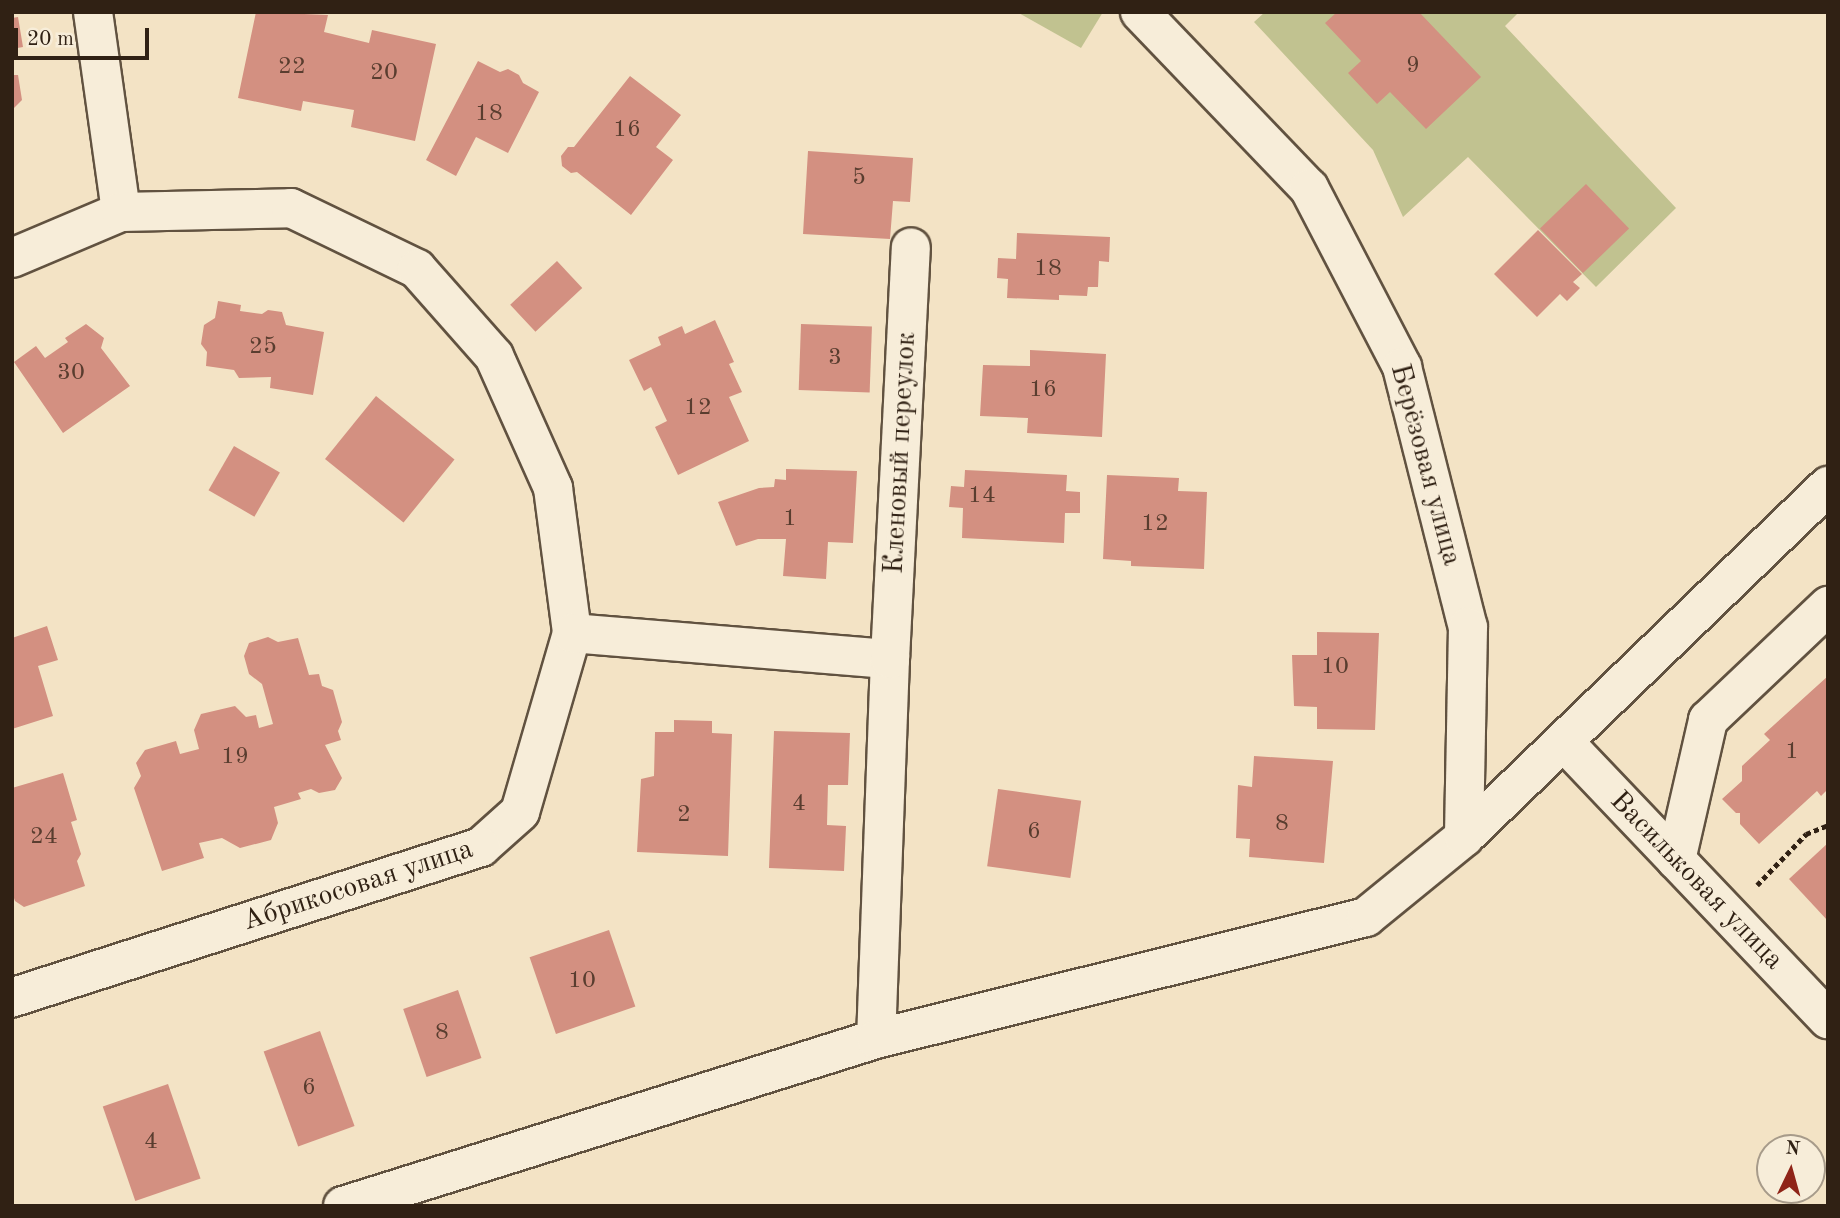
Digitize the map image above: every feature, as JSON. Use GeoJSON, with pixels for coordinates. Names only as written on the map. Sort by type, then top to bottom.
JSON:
{"type":"FeatureCollection","features":[{"type":"Feature","properties":{"kind":"street"},"geometry":{"type":"LineString","coordinates":[[93,12],[121,212]]}},
{"type":"Feature","properties":{"kind":"street","name":"Берёзовая улица"},"geometry":{"type":"LineString","coordinates":[[1140,12],[1309,188],[1402,367],[1468,627],[1464,837]]}},
{"type":"Feature","properties":{"kind":"street","name":"Абрикосовая улица"},"geometry":{"type":"LineString","coordinates":[[12,258],[121,212],[291,208],[417,269],[494,356],[553,488],[572,633],[520,812],[481,847],[12,998]]}},
{"type":"Feature","properties":{"kind":"street","name":"Кленовый переулок"},"geometry":{"type":"LineString","coordinates":[[876,1039],[890,659],[911,248]]}},
{"type":"Feature","properties":{"kind":"street"},"geometry":{"type":"LineString","coordinates":[[343,1206],[876,1039],[1366,917],[1464,837],[1828,486]]}},
{"type":"Feature","properties":{"kind":"street"},"geometry":{"type":"LineString","coordinates":[[1676,860],[1708,720],[1828,607]]}},
{"type":"Feature","properties":{"kind":"street"},"geometry":{"type":"LineString","coordinates":[[572,633],[890,659]]}},
{"type":"Feature","properties":{"kind":"street","name":"Васильковая улица"},"geometry":{"type":"LineString","coordinates":[[1564,742],[1828,1019]]}},
{"type":"Feature","properties":{"kind":"path"},"geometry":{"type":"LineString","coordinates":[[1728,915],[1806,834],[1828,825]]}},
{"type":"Feature","properties":{"kind":"green space"},"geometry":{"type":"Polygon","coordinates":[[[1017,12],[1103,12],[1081,48],[1017,12]]]}},
{"type":"Feature","properties":{"kind":"green space"},"geometry":{"type":"Polygon","coordinates":[[[1265,12],[1519,12],[1505,26],[1676,208],[1596,287],[1468,157],[1403,217],[1373,150],[1254,22],[1265,12]]]}},
{"type":"Feature","properties":{"kind":"building"},"geometry":{"type":"Polygon","coordinates":[[[256,12],[328,15],[324,32],[369,43],[372,30],[436,44],[415,141],[351,127],[354,110],[303,101],[301,111],[238,98],[256,12]]]}},
{"type":"Feature","properties":{"kind":"building"},"geometry":{"type":"Polygon","coordinates":[[[1337,12],[1419,12],[1481,77],[1426,129],[1390,92],[1377,104],[1348,73],[1361,61],[1325,23],[1337,12]]]}},
{"type":"Feature","properties":{"kind":"building"},"geometry":{"type":"Polygon","coordinates":[[[18,17],[23,47],[12,49],[12,18],[18,17]]]}},
{"type":"Feature","properties":{"kind":"building"},"geometry":{"type":"Polygon","coordinates":[[[478,61],[500,72],[508,69],[519,75],[523,83],[539,92],[508,153],[476,137],[456,176],[426,160],[478,61]]]}},
{"type":"Feature","properties":{"kind":"building"},"geometry":{"type":"Polygon","coordinates":[[[12,75],[18,75],[22,100],[12,110],[12,75]]]}},
{"type":"Feature","properties":{"kind":"building"},"geometry":{"type":"Polygon","coordinates":[[[630,76],[681,115],[656,147],[673,160],[631,215],[577,172],[571,173],[562,166],[561,156],[568,147],[574,147],[630,76]]]}},
{"type":"Feature","properties":{"kind":"building"},"geometry":{"type":"Polygon","coordinates":[[[808,151],[913,158],[910,202],[893,201],[890,239],[803,234],[808,151]]]}},
{"type":"Feature","properties":{"kind":"building"},"geometry":{"type":"Polygon","coordinates":[[[1586,184],[1629,229],[1583,273],[1540,228],[1586,184]]]}},
{"type":"Feature","properties":{"kind":"building"},"geometry":{"type":"Polygon","coordinates":[[[1538,230],[1582,274],[1573,282],[1580,288],[1567,301],[1560,294],[1537,317],[1494,274],[1538,230]]]}},
{"type":"Feature","properties":{"kind":"building"},"geometry":{"type":"Polygon","coordinates":[[[1017,233],[1110,237],[1109,262],[1099,261],[1098,287],[1088,287],[1087,296],[1059,295],[1059,300],[1007,298],[1008,279],[997,278],[998,258],[1016,259],[1017,233]]]}},
{"type":"Feature","properties":{"kind":"building"},"geometry":{"type":"Polygon","coordinates":[[[557,261],[582,288],[535,332],[510,305],[557,261]]]}},
{"type":"Feature","properties":{"kind":"building"},"geometry":{"type":"Polygon","coordinates":[[[218,301],[241,305],[240,311],[262,314],[268,310],[282,312],[286,325],[324,332],[313,395],[270,388],[271,377],[239,378],[234,370],[206,366],[207,352],[201,344],[204,325],[215,318],[218,301]]]}},
{"type":"Feature","properties":{"kind":"building"},"geometry":{"type":"Polygon","coordinates":[[[715,320],[734,362],[729,364],[742,392],[729,397],[749,441],[678,475],[655,427],[667,421],[651,387],[644,391],[629,360],[661,345],[658,337],[682,326],[685,334],[715,320]]]}},
{"type":"Feature","properties":{"kind":"building"},"geometry":{"type":"Polygon","coordinates":[[[86,324],[104,338],[101,348],[130,386],[63,433],[14,362],[36,346],[45,358],[68,342],[65,338],[86,324]]]}},
{"type":"Feature","properties":{"kind":"building"},"geometry":{"type":"Polygon","coordinates":[[[801,324],[872,326],[870,392],[799,390],[801,324]]]}},
{"type":"Feature","properties":{"kind":"building"},"geometry":{"type":"Polygon","coordinates":[[[1030,350],[1106,354],[1102,437],[1027,433],[1028,418],[980,416],[983,365],[1030,366],[1030,350]]]}},
{"type":"Feature","properties":{"kind":"building"},"geometry":{"type":"Polygon","coordinates":[[[376,396],[454,460],[404,523],[325,459],[376,396]]]}},
{"type":"Feature","properties":{"kind":"building"},"geometry":{"type":"Polygon","coordinates":[[[234,446],[280,472],[254,517],[208,490],[234,446]]]}},
{"type":"Feature","properties":{"kind":"building"},"geometry":{"type":"Polygon","coordinates":[[[786,469],[857,471],[853,543],[828,542],[826,579],[783,576],[786,539],[758,539],[736,546],[718,502],[759,488],[774,487],[775,479],[786,480],[786,469]]]}},
{"type":"Feature","properties":{"kind":"building"},"geometry":{"type":"Polygon","coordinates":[[[965,470],[1067,475],[1066,491],[1080,492],[1080,513],[1065,513],[1064,543],[962,538],[963,508],[949,507],[951,486],[964,487],[965,470]]]}},
{"type":"Feature","properties":{"kind":"building"},"geometry":{"type":"Polygon","coordinates":[[[1107,475],[1179,478],[1178,491],[1207,492],[1204,569],[1131,566],[1131,561],[1103,559],[1107,475]]]}},
{"type":"Feature","properties":{"kind":"building"},"geometry":{"type":"Polygon","coordinates":[[[47,626],[58,660],[38,666],[53,716],[12,729],[12,638],[47,626]]]}},
{"type":"Feature","properties":{"kind":"building"},"geometry":{"type":"Polygon","coordinates":[[[1317,632],[1379,633],[1375,730],[1317,729],[1317,707],[1294,706],[1292,655],[1317,655],[1317,632]]]}},
{"type":"Feature","properties":{"kind":"building"},"geometry":{"type":"Polygon","coordinates":[[[268,637],[278,642],[298,638],[309,675],[319,674],[322,686],[333,690],[342,722],[338,731],[341,740],[325,745],[342,778],[335,790],[319,793],[311,789],[298,793],[301,799],[274,807],[278,823],[271,840],[240,848],[222,838],[199,843],[204,858],[162,871],[134,788],[141,776],[136,763],[145,750],[176,741],[180,754],[199,749],[194,730],[201,714],[235,706],[246,717],[256,715],[259,728],[273,724],[262,684],[249,674],[244,656],[249,643],[268,637]]]}},
{"type":"Feature","properties":{"kind":"building"},"geometry":{"type":"Polygon","coordinates":[[[1828,676],[1828,789],[1821,796],[1817,791],[1759,844],[1740,824],[1740,813],[1736,813],[1722,799],[1742,781],[1742,766],[1770,740],[1764,734],[1828,676]]]}},
{"type":"Feature","properties":{"kind":"building"},"geometry":{"type":"Polygon","coordinates":[[[674,720],[712,721],[712,733],[732,734],[728,856],[637,852],[641,779],[654,776],[655,732],[674,732],[674,720]]]}},
{"type":"Feature","properties":{"kind":"building"},"geometry":{"type":"Polygon","coordinates":[[[774,731],[850,733],[848,785],[828,785],[827,825],[846,826],[844,871],[769,868],[774,731]]]}},
{"type":"Feature","properties":{"kind":"building"},"geometry":{"type":"Polygon","coordinates":[[[1254,756],[1333,761],[1324,863],[1249,857],[1250,839],[1236,838],[1238,785],[1252,787],[1254,756]]]}},
{"type":"Feature","properties":{"kind":"building"},"geometry":{"type":"Polygon","coordinates":[[[63,773],[77,820],[71,822],[81,854],[77,861],[85,886],[24,907],[15,901],[12,892],[12,788],[63,773]]]}},
{"type":"Feature","properties":{"kind":"building"},"geometry":{"type":"Polygon","coordinates":[[[998,789],[1081,801],[1070,878],[987,866],[998,789]]]}},
{"type":"Feature","properties":{"kind":"building"},"geometry":{"type":"Polygon","coordinates":[[[1828,843],[1828,921],[1789,879],[1828,843]]]}},
{"type":"Feature","properties":{"kind":"building"},"geometry":{"type":"Polygon","coordinates":[[[609,930],[635,1007],[556,1034],[530,957],[609,930]]]}},
{"type":"Feature","properties":{"kind":"building"},"geometry":{"type":"Polygon","coordinates":[[[458,990],[481,1058],[427,1077],[403,1009],[458,990]]]}},
{"type":"Feature","properties":{"kind":"building"},"geometry":{"type":"Polygon","coordinates":[[[320,1031],[355,1126],[298,1146],[264,1052],[320,1031]]]}},
{"type":"Feature","properties":{"kind":"building"},"geometry":{"type":"Polygon","coordinates":[[[168,1084],[201,1179],[135,1201],[103,1106],[168,1084]]]}}]}
